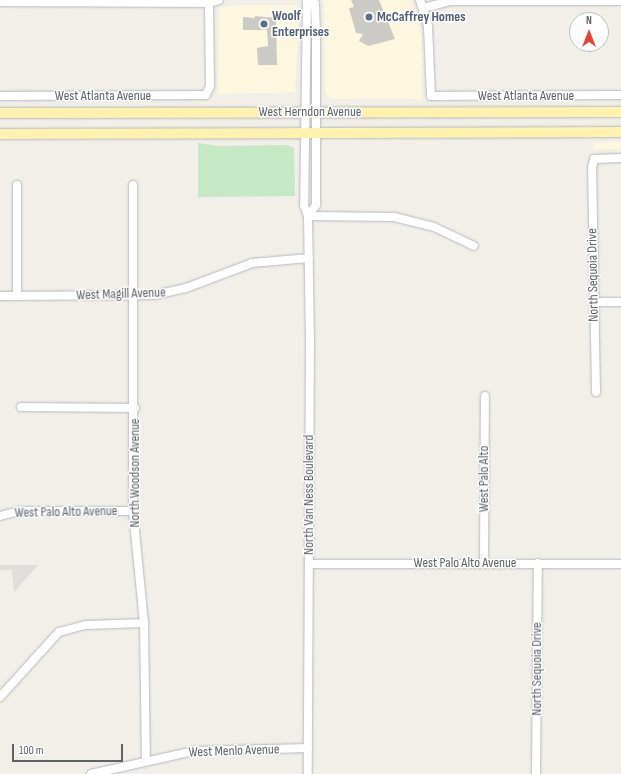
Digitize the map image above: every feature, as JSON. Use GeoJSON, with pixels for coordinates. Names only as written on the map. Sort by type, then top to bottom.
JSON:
{"type":"FeatureCollection","features":[{"type":"Feature","properties":{"kind":"main road","name":"West Herndon Avenue"},"geometry":{"type":"LineString","coordinates":[[0,113],[621,112]]}},
{"type":"Feature","properties":{"kind":"main road","name":"West Herndon Avenue"},"geometry":{"type":"LineString","coordinates":[[0,134],[621,132]]}},
{"type":"Feature","properties":{"kind":"street"},"geometry":{"type":"LineString","coordinates":[[0,2],[209,3],[218,0]]}},
{"type":"Feature","properties":{"kind":"street","name":"North Van Ness Boulevard"},"geometry":{"type":"LineString","coordinates":[[307,0],[304,205],[308,216],[309,258],[308,774]]}},
{"type":"Feature","properties":{"kind":"street","name":"North Van Ness Boulevard"},"geometry":{"type":"LineString","coordinates":[[308,216],[316,205],[317,112],[315,4],[313,0]]}},
{"type":"Feature","properties":{"kind":"street"},"geometry":{"type":"LineString","coordinates":[[420,0],[423,8],[452,2],[621,1]]}},
{"type":"Feature","properties":{"kind":"street","name":"West Atlanta Avenue"},"geometry":{"type":"LineString","coordinates":[[0,96],[206,95],[210,86],[209,3]]}},
{"type":"Feature","properties":{"kind":"street","name":"West Atlanta Avenue"},"geometry":{"type":"LineString","coordinates":[[423,8],[429,38],[431,96],[621,95]]}},
{"type":"Feature","properties":{"kind":"street","name":"North Sequoia Drive"},"geometry":{"type":"LineString","coordinates":[[596,392],[593,302],[594,159],[621,158]]}},
{"type":"Feature","properties":{"kind":"street"},"geometry":{"type":"LineString","coordinates":[[17,185],[17,296]]}},
{"type":"Feature","properties":{"kind":"street","name":"North Woodson Avenue"},"geometry":{"type":"LineString","coordinates":[[133,185],[132,295],[135,408],[133,511],[144,623],[146,761]]}},
{"type":"Feature","properties":{"kind":"street"},"geometry":{"type":"LineString","coordinates":[[308,216],[394,217],[434,227],[474,246]]}},
{"type":"Feature","properties":{"kind":"street","name":"West Magill Avenue"},"geometry":{"type":"LineString","coordinates":[[0,296],[132,295],[172,292],[258,262],[309,258]]}},
{"type":"Feature","properties":{"kind":"street"},"geometry":{"type":"LineString","coordinates":[[593,302],[621,302]]}},
{"type":"Feature","properties":{"kind":"street","name":"West Palo Alto"},"geometry":{"type":"LineString","coordinates":[[484,563],[485,396]]}},
{"type":"Feature","properties":{"kind":"street"},"geometry":{"type":"LineString","coordinates":[[21,407],[135,408]]}},
{"type":"Feature","properties":{"kind":"street","name":"West Palo Alto Avenue"},"geometry":{"type":"LineString","coordinates":[[0,516],[19,511],[133,511]]}},
{"type":"Feature","properties":{"kind":"street","name":"North Sequoia Drive"},"geometry":{"type":"LineString","coordinates":[[536,774],[538,563]]}},
{"type":"Feature","properties":{"kind":"street","name":"West Palo Alto Avenue"},"geometry":{"type":"LineString","coordinates":[[309,564],[621,564]]}},
{"type":"Feature","properties":{"kind":"street"},"geometry":{"type":"LineString","coordinates":[[0,697],[59,632],[86,625],[144,623]]}},
{"type":"Feature","properties":{"kind":"street","name":"West Menlo Avenue"},"geometry":{"type":"LineString","coordinates":[[91,774],[194,751],[308,748]]}},
{"type":"Feature","properties":{"kind":"shaded area"},"geometry":{"type":"Polygon","coordinates":[[[324,0],[411,0],[421,33],[422,101],[405,98],[331,99],[325,92],[324,0]]]}},
{"type":"Feature","properties":{"kind":"shaded area"},"geometry":{"type":"Polygon","coordinates":[[[243,5],[296,5],[299,8],[295,92],[218,94],[219,10],[221,7],[243,5]]]}},
{"type":"Feature","properties":{"kind":"shaded area"},"geometry":{"type":"Polygon","coordinates":[[[621,142],[621,149],[594,149],[594,143],[621,142]]]}},
{"type":"Feature","properties":{"kind":"shaded area"},"geometry":{"type":"Polygon","coordinates":[[[0,565],[38,565],[14,592],[12,570],[0,570],[0,565]]]}},
{"type":"Feature","properties":{"kind":"green space"},"geometry":{"type":"Polygon","coordinates":[[[198,143],[220,146],[287,145],[294,148],[295,196],[198,197],[198,143]]]}},
{"type":"Feature","properties":{"kind":"building"},"geometry":{"type":"Polygon","coordinates":[[[351,0],[379,0],[395,39],[368,46],[359,41],[363,34],[356,33],[349,8],[354,7],[351,0]]]}},
{"type":"Feature","properties":{"kind":"building"},"geometry":{"type":"Polygon","coordinates":[[[255,16],[276,18],[277,65],[258,65],[257,48],[268,46],[267,30],[243,30],[243,17],[255,18],[255,16]]]}},
{"type":"Feature","properties":{"kind":"place","name":"McCaffrey Homes"},"geometry":{"type":"Point","coordinates":[369,17]}},
{"type":"Feature","properties":{"kind":"place","name":"Woolf Enterprises"},"geometry":{"type":"Point","coordinates":[264,24]}}]}
